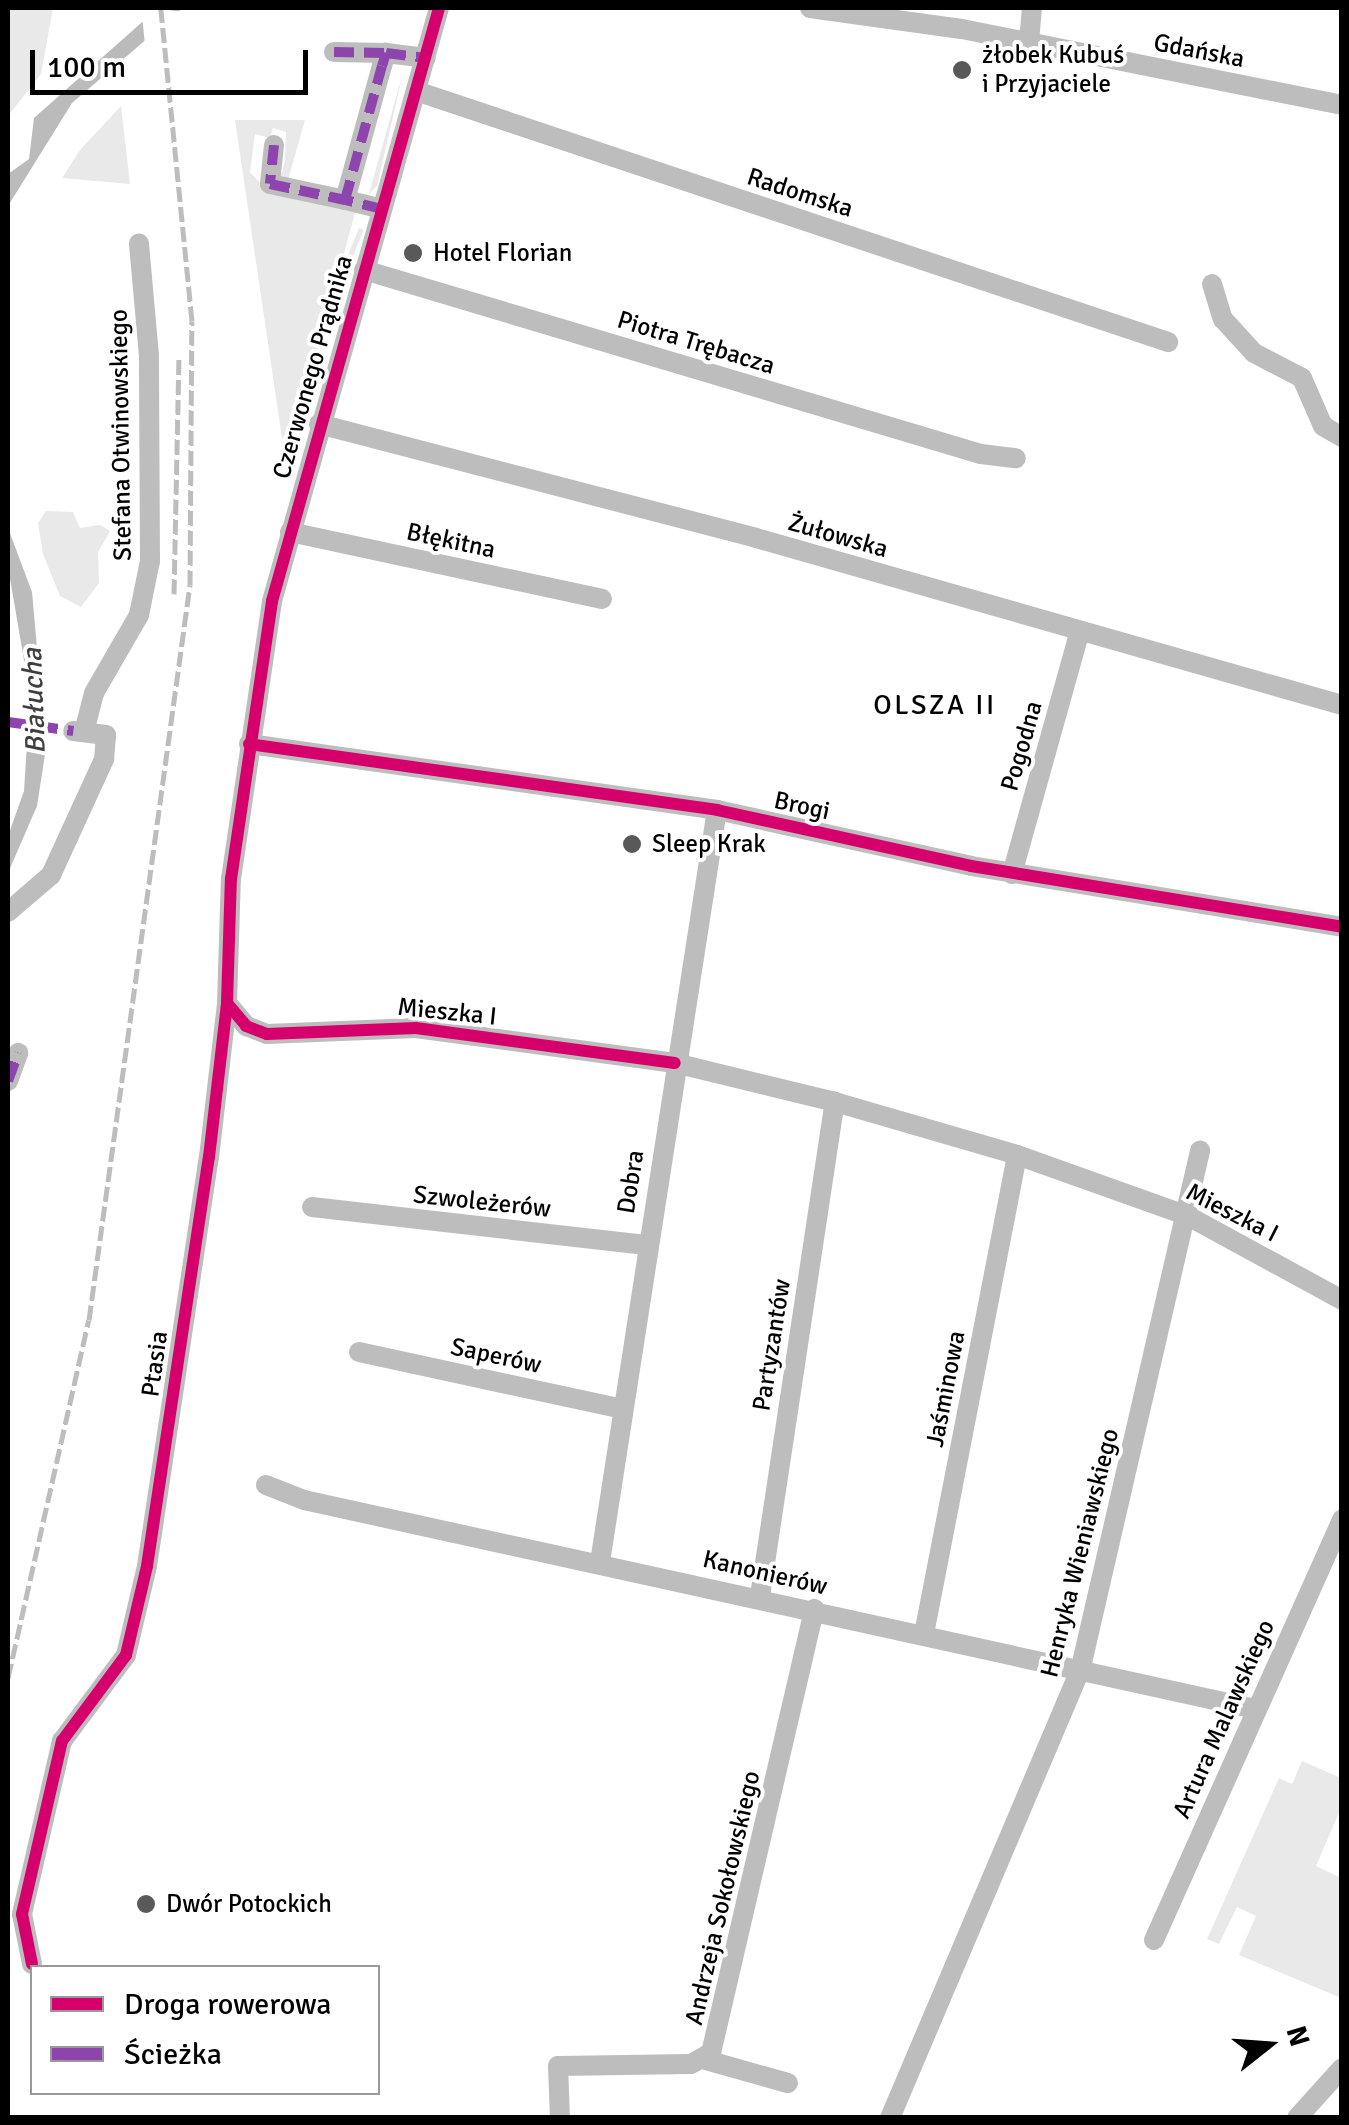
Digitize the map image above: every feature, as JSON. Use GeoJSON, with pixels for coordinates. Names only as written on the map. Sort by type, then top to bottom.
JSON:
{"type":"FeatureCollection","features":[{"type":"Feature","properties":{"kind":"street","name":"Czerwonego Prądnika"},"geometry":{"type":"LineString","coordinates":[[250,744],[290,532],[440,8]]}},
{"type":"Feature","properties":{"kind":"street","name":"Gdańska"},"geometry":{"type":"LineString","coordinates":[[810,8],[1030,42],[1342,106]]}},
{"type":"Feature","properties":{"kind":"street"},"geometry":{"type":"LineString","coordinates":[[1030,42],[1032,8]]}},
{"type":"Feature","properties":{"kind":"street"},"geometry":{"type":"LineString","coordinates":[[334,52],[426,58]]}},
{"type":"Feature","properties":{"kind":"street"},"geometry":{"type":"LineString","coordinates":[[345,200],[386,53]]}},
{"type":"Feature","properties":{"kind":"street","name":"Radomska"},"geometry":{"type":"LineString","coordinates":[[416,91],[1168,342]]}},
{"type":"Feature","properties":{"kind":"street"},"geometry":{"type":"LineString","coordinates":[[274,145],[270,184],[382,210]]}},
{"type":"Feature","properties":{"kind":"street","name":"Stefana Otwinowskiego"},"geometry":{"type":"LineString","coordinates":[[8,912],[51,875],[104,759],[88,733],[94,693],[139,615],[150,561],[149,356],[139,243]]}},
{"type":"Feature","properties":{"kind":"street","name":"Piotra Trębacza"},"geometry":{"type":"LineString","coordinates":[[364,270],[981,454],[1016,458]]}},
{"type":"Feature","properties":{"kind":"street"},"geometry":{"type":"LineString","coordinates":[[1212,284],[1222,319],[1254,353],[1302,378],[1323,426],[1342,437]]}},
{"type":"Feature","properties":{"kind":"street","name":"Żułowska"},"geometry":{"type":"LineString","coordinates":[[319,424],[1342,705]]}},
{"type":"Feature","properties":{"kind":"street","name":"Błękitna"},"geometry":{"type":"LineString","coordinates":[[290,532],[602,599]]}},
{"type":"Feature","properties":{"kind":"street","name":"Pogodna"},"geometry":{"type":"LineString","coordinates":[[1012,874],[1080,631]]}},
{"type":"Feature","properties":{"kind":"street","name":"Brogi"},"geometry":{"type":"LineString","coordinates":[[250,744],[717,810],[1012,874],[1342,927]]}},
{"type":"Feature","properties":{"kind":"street","name":"Ptasia"},"geometry":{"type":"LineString","coordinates":[[32,1964],[22,1914],[62,1741],[114,1676],[137,1617],[227,1003],[231,878],[250,744]]}},
{"type":"Feature","properties":{"kind":"street","name":"Dobra"},"geometry":{"type":"LineString","coordinates":[[600,1562],[674,1063],[717,810]]}},
{"type":"Feature","properties":{"kind":"street","name":"Mieszka I"},"geometry":{"type":"LineString","coordinates":[[227,1003],[246,1026],[267,1034],[416,1028],[674,1063],[836,1102],[1017,1155],[1188,1216],[1342,1300]]}},
{"type":"Feature","properties":{"kind":"street"},"geometry":{"type":"LineString","coordinates":[[8,1082],[18,1053]]}},
{"type":"Feature","properties":{"kind":"street","name":"Partyzantów"},"geometry":{"type":"LineString","coordinates":[[760,1596],[836,1102]]}},
{"type":"Feature","properties":{"kind":"street","name":"Henryka Wieniawskiego"},"geometry":{"type":"LineString","coordinates":[[890,2118],[1081,1667],[1200,1151]]}},
{"type":"Feature","properties":{"kind":"street","name":"Jaśminowa"},"geometry":{"type":"LineString","coordinates":[[924,1634],[1017,1155]]}},
{"type":"Feature","properties":{"kind":"street","name":"Szwoleżerów"},"geometry":{"type":"LineString","coordinates":[[312,1208],[646,1246]]}},
{"type":"Feature","properties":{"kind":"street","name":"Saperów"},"geometry":{"type":"LineString","coordinates":[[359,1352],[622,1409]]}},
{"type":"Feature","properties":{"kind":"street","name":"Kanonierów"},"geometry":{"type":"LineString","coordinates":[[266,1484],[304,1500],[760,1596],[1255,1709]]}},
{"type":"Feature","properties":{"kind":"street","name":"Artura Malawskiego"},"geometry":{"type":"LineString","coordinates":[[1154,1940],[1342,1520]]}},
{"type":"Feature","properties":{"kind":"street","name":"Andrzeja Sokołowskiego"},"geometry":{"type":"LineString","coordinates":[[560,2118],[558,2066],[706,2060],[715,2045],[814,1609]]}},
{"type":"Feature","properties":{"kind":"street"},"geometry":{"type":"LineString","coordinates":[[706,2060],[788,2083]]}},
{"type":"Feature","properties":{"kind":"street"},"geometry":{"type":"LineString","coordinates":[[1297,2118],[1342,2068]]}},
{"type":"Feature","properties":{"kind":"shaded area"},"geometry":{"type":"Polygon","coordinates":[[[8,8],[53,8],[41,74],[8,116],[8,8]]]}},
{"type":"Feature","properties":{"kind":"shaded area"},"geometry":{"type":"Polygon","coordinates":[[[404,69],[377,186],[369,194],[404,69]]]}},
{"type":"Feature","properties":{"kind":"shaded area"},"geometry":{"type":"Polygon","coordinates":[[[121,106],[130,184],[62,178],[80,150],[121,106]]]}},
{"type":"Feature","properties":{"kind":"shaded area"},"geometry":{"type":"Polygon","coordinates":[[[235,120],[305,120],[288,180],[275,172],[282,173],[286,132],[273,128],[270,138],[255,134],[250,172],[262,185],[356,209],[295,434],[288,438],[282,438],[235,120]]]}},
{"type":"Feature","properties":{"kind":"shaded area"},"geometry":{"type":"Polygon","coordinates":[[[359,228],[364,230],[295,399],[291,397],[359,228]]]}},
{"type":"Feature","properties":{"kind":"shaded area"},"geometry":{"type":"Polygon","coordinates":[[[46,511],[73,512],[80,528],[100,525],[110,531],[98,552],[99,583],[81,607],[60,596],[43,554],[38,523],[46,511]]]}},
{"type":"Feature","properties":{"kind":"shaded area"},"geometry":{"type":"Polygon","coordinates":[[[1302,1761],[1341,1778],[1341,1808],[1316,1866],[1341,1878],[1341,1998],[1239,1955],[1256,1916],[1237,1907],[1219,1944],[1207,1939],[1279,1778],[1292,1784],[1302,1761]]]}},
{"type":"Feature","properties":{"kind":"water"},"geometry":{"type":"Polygon","coordinates":[[[158,8],[183,8],[72,103],[8,206],[8,174],[29,159],[34,118],[158,8]]]}},
{"type":"Feature","properties":{"kind":"water","name":"Białucha"},"geometry":{"type":"Polygon","coordinates":[[[8,528],[32,592],[46,748],[37,806],[8,873],[8,836],[24,791],[30,695],[8,567],[8,528]]]}},
{"type":"Feature","properties":{"kind":"pier"},"geometry":{"type":"Polygon","coordinates":[[[151,8],[185,12],[145,45],[142,15],[151,8]]]}},
{"type":"Feature","properties":{"kind":"railway"},"geometry":{"type":"LineString","coordinates":[[8,1678],[89,1320],[190,585],[192,321],[161,8]]}},
{"type":"Feature","properties":{"kind":"railway"},"geometry":{"type":"LineString","coordinates":[[174,594],[179,355]]}},
{"type":"Feature","properties":{"kind":"marked path"},"geometry":{"type":"LineString","coordinates":[[334,52],[386,53]]}},
{"type":"Feature","properties":{"kind":"marked path"},"geometry":{"type":"LineString","coordinates":[[382,209],[345,200],[382,66],[386,53],[426,58]]}},
{"type":"Feature","properties":{"kind":"marked path"},"geometry":{"type":"LineString","coordinates":[[274,145],[270,184],[345,200]]}},
{"type":"Feature","properties":{"kind":"marked path"},"geometry":{"type":"LineString","coordinates":[[8,722],[73,731]]}},
{"type":"Feature","properties":{"kind":"marked path"},"geometry":{"type":"LineString","coordinates":[[8,1081],[18,1053]]}},
{"type":"Feature","properties":{"kind":"cycle path"},"geometry":{"type":"LineString","coordinates":[[32,1964],[22,1914],[62,1741],[126,1655],[147,1566],[209,1157],[227,1003],[231,879],[272,601],[439,8]]}},
{"type":"Feature","properties":{"kind":"cycle path"},"geometry":{"type":"LineString","coordinates":[[249,744],[717,810],[971,866],[1342,927]]}},
{"type":"Feature","properties":{"kind":"cycle path"},"geometry":{"type":"LineString","coordinates":[[227,1003],[246,1026],[267,1034],[416,1028],[675,1063]]}},
{"type":"Feature","properties":{"kind":"place","name":"żłobek Kubuś i Przyjaciele"},"geometry":{"type":"Point","coordinates":[962,70]}},
{"type":"Feature","properties":{"kind":"place","name":"Hotel Florian"},"geometry":{"type":"Point","coordinates":[413,253]}},
{"type":"Feature","properties":{"kind":"place","name":"Sleep Krak"},"geometry":{"type":"Point","coordinates":[632,844]}},
{"type":"Feature","properties":{"kind":"place","name":"Dwór Potockich"},"geometry":{"type":"Point","coordinates":[146,1904]}},
{"type":"Feature","properties":{"kind":"district","name":"OLSZA II"},"geometry":{"type":"Point","coordinates":[935,705]}}]}
